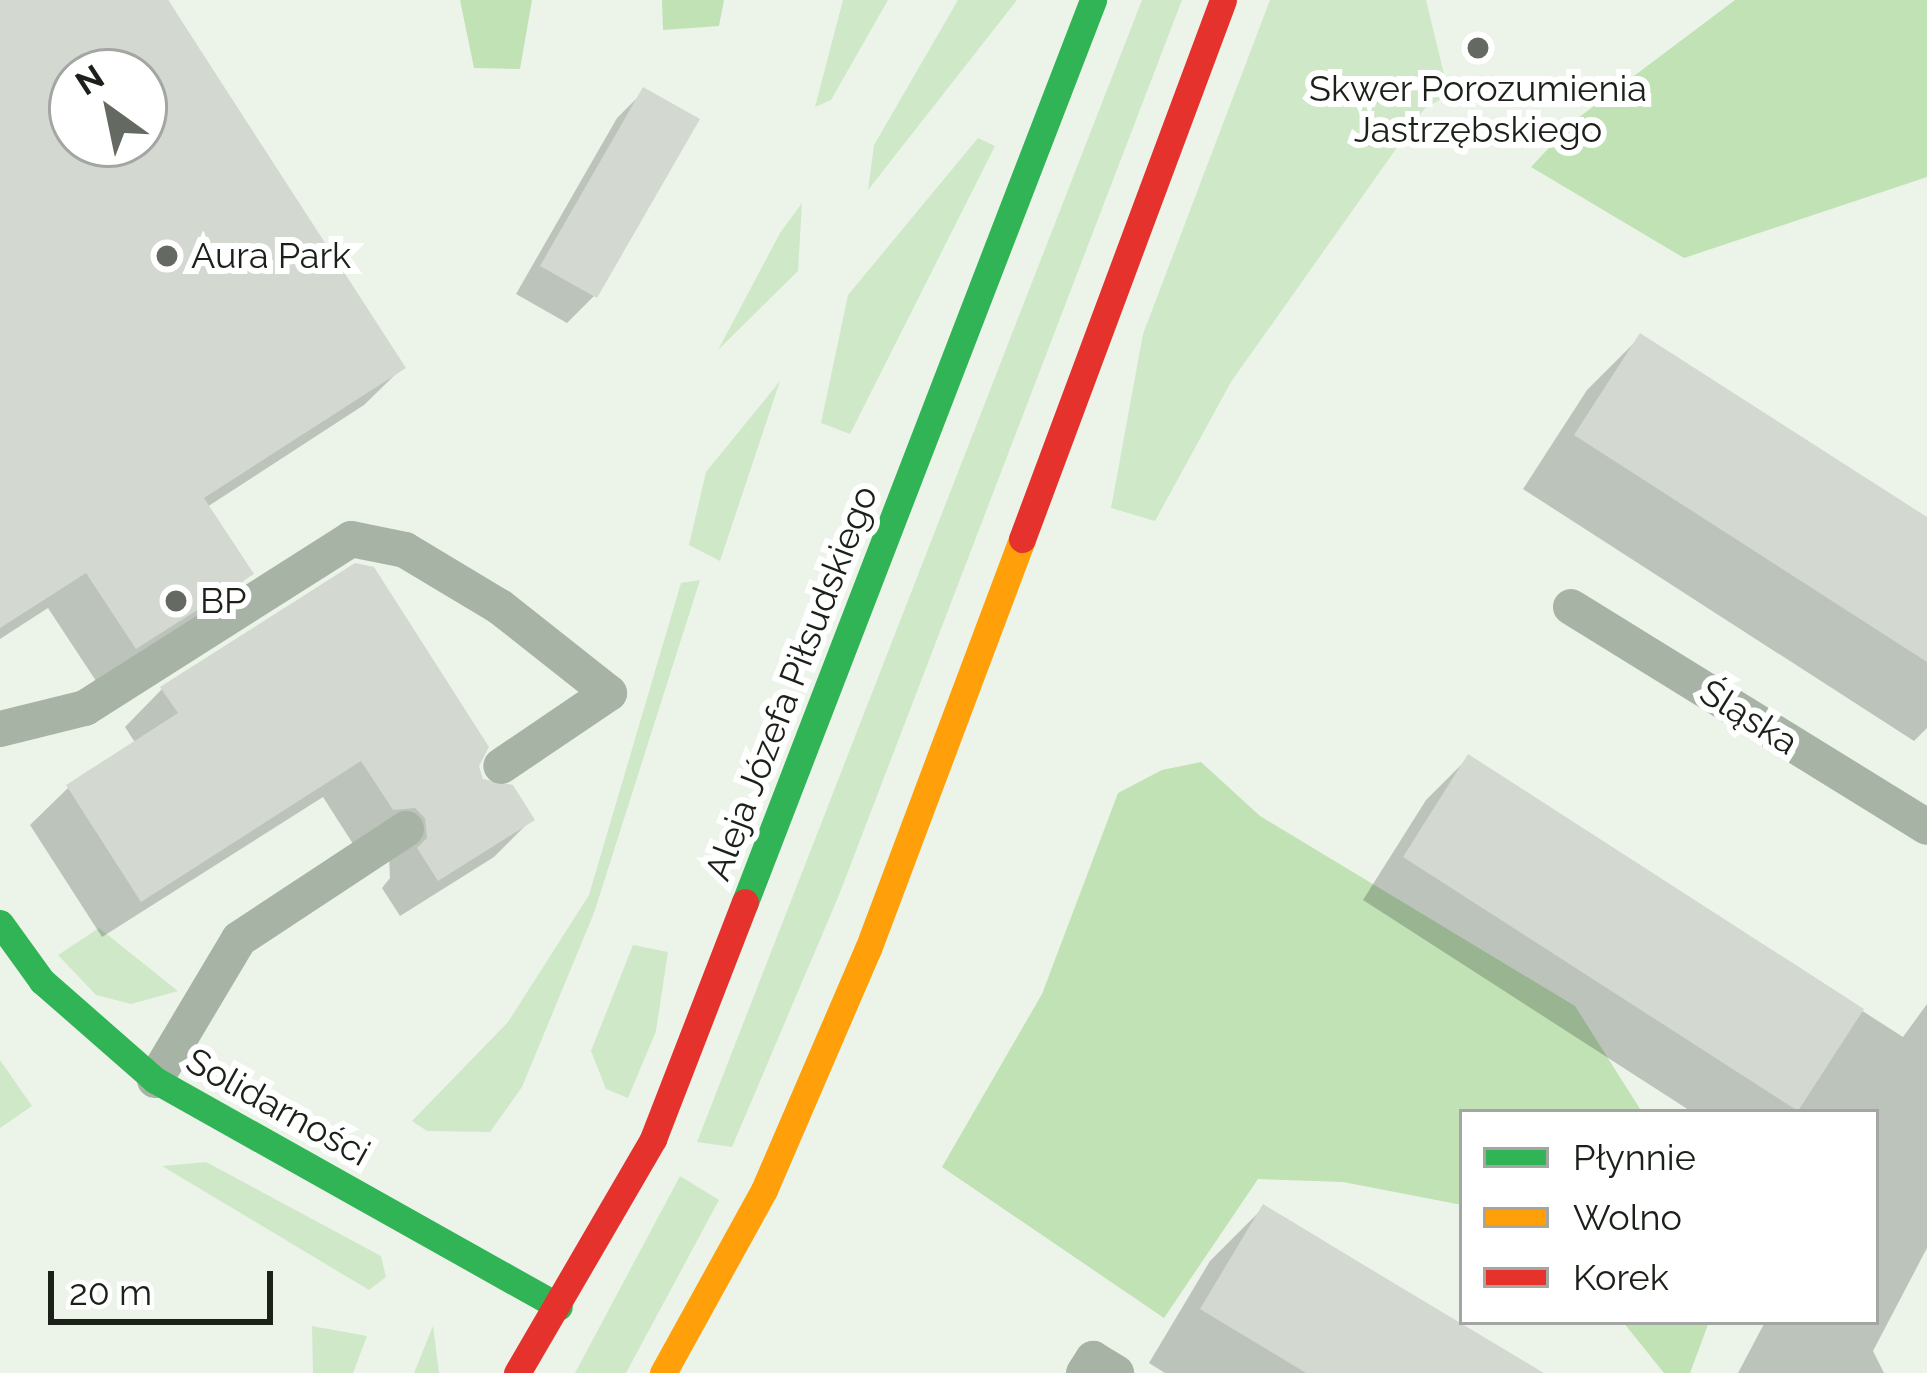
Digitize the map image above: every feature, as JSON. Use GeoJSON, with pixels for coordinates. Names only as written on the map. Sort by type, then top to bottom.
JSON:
{"type":"FeatureCollection","features":[{"type":"Feature","properties":{"kind":"main road","name":"Aleja Józefa Piłsudskiego"},"geometry":{"type":"LineString","coordinates":[[517,1373],[653,1138],[1093,0]]}},
{"type":"Feature","properties":{"kind":"main road"},"geometry":{"type":"LineString","coordinates":[[663,1373],[764,1190],[868,949],[1223,0]]}},
{"type":"Feature","properties":{"kind":"main road","name":"Solidarności"},"geometry":{"type":"LineString","coordinates":[[0,923],[42,981],[155,1080],[559,1307]]}},
{"type":"Feature","properties":{"kind":"lane"},"geometry":{"type":"LineString","coordinates":[[0,729],[85,708],[351,539],[405,550],[481,596],[609,693],[501,766]]}},
{"type":"Feature","properties":{"kind":"lane","name":"Śląska"},"geometry":{"type":"LineString","coordinates":[[1571,607],[1927,827]]}},
{"type":"Feature","properties":{"kind":"lane"},"geometry":{"type":"LineString","coordinates":[[155,1080],[239,939],[406,830]]}},
{"type":"Feature","properties":{"kind":"lane"},"geometry":{"type":"LineString","coordinates":[[1084,1373],[1093,1359],[1117,1373]]}},
{"type":"Feature","properties":{"kind":"green space"},"geometry":{"type":"Polygon","coordinates":[[[460,0],[532,0],[520,69],[474,68],[460,0]]]}},
{"type":"Feature","properties":{"kind":"green space"},"geometry":{"type":"Polygon","coordinates":[[[662,0],[724,0],[719,26],[663,30],[662,0]]]}},
{"type":"Feature","properties":{"kind":"green space"},"geometry":{"type":"Polygon","coordinates":[[[843,0],[888,0],[831,100],[815,107],[843,0]]]}},
{"type":"Feature","properties":{"kind":"green space"},"geometry":{"type":"Polygon","coordinates":[[[958,0],[1017,0],[868,190],[874,145],[958,0]]]}},
{"type":"Feature","properties":{"kind":"green space"},"geometry":{"type":"Polygon","coordinates":[[[1142,0],[1182,0],[839,895],[732,1147],[697,1142],[1142,0]]]}},
{"type":"Feature","properties":{"kind":"green space"},"geometry":{"type":"Polygon","coordinates":[[[1270,0],[1426,0],[1449,95],[1425,108],[1231,382],[1155,521],[1111,508],[1143,334],[1270,0]]]}},
{"type":"Feature","properties":{"kind":"green space"},"geometry":{"type":"Polygon","coordinates":[[[1735,0],[1927,0],[1927,177],[1684,258],[1531,167],[1574,121],[1735,0]]]}},
{"type":"Feature","properties":{"kind":"green space"},"geometry":{"type":"Polygon","coordinates":[[[978,138],[995,146],[850,434],[821,423],[848,295],[978,138]]]}},
{"type":"Feature","properties":{"kind":"green space"},"geometry":{"type":"Polygon","coordinates":[[[802,203],[798,271],[718,350],[780,233],[802,203]]]}},
{"type":"Feature","properties":{"kind":"green space"},"geometry":{"type":"Polygon","coordinates":[[[780,381],[720,561],[689,545],[706,472],[780,381]]]}},
{"type":"Feature","properties":{"kind":"green space"},"geometry":{"type":"Polygon","coordinates":[[[700,580],[594,913],[522,1087],[490,1132],[427,1131],[412,1121],[508,1022],[589,895],[681,583],[700,580]]]}},
{"type":"Feature","properties":{"kind":"green space"},"geometry":{"type":"Polygon","coordinates":[[[1201,762],[1260,816],[1575,1006],[1640,1109],[1459,1109],[1459,1204],[1343,1182],[1258,1179],[1164,1318],[942,1167],[1042,994],[1118,793],[1162,770],[1201,762]]]}},
{"type":"Feature","properties":{"kind":"green space"},"geometry":{"type":"Polygon","coordinates":[[[99,928],[178,991],[131,1004],[96,995],[58,955],[99,928]]]}},
{"type":"Feature","properties":{"kind":"green space"},"geometry":{"type":"Polygon","coordinates":[[[633,945],[668,952],[656,1031],[628,1098],[606,1089],[591,1051],[633,945]]]}},
{"type":"Feature","properties":{"kind":"green space"},"geometry":{"type":"Polygon","coordinates":[[[0,1060],[32,1106],[0,1128],[0,1060]]]}},
{"type":"Feature","properties":{"kind":"green space"},"geometry":{"type":"Polygon","coordinates":[[[206,1162],[381,1256],[386,1277],[369,1290],[162,1166],[206,1162]]]}},
{"type":"Feature","properties":{"kind":"green space"},"geometry":{"type":"Polygon","coordinates":[[[680,1176],[719,1200],[626,1373],[575,1373],[680,1176]]]}},
{"type":"Feature","properties":{"kind":"green space"},"geometry":{"type":"Polygon","coordinates":[[[1625,1325],[1708,1325],[1690,1373],[1664,1373],[1625,1325]]]}},
{"type":"Feature","properties":{"kind":"green space"},"geometry":{"type":"Polygon","coordinates":[[[312,1326],[367,1336],[353,1373],[313,1373],[312,1326]]]}},
{"type":"Feature","properties":{"kind":"green space"},"geometry":{"type":"Polygon","coordinates":[[[433,1326],[439,1373],[414,1373],[433,1326]]]}},
{"type":"Feature","properties":{"kind":"building","name":"Aura Park"},"geometry":{"type":"Polygon","coordinates":[[[0,0],[168,0],[406,368],[204,498],[254,574],[136,649],[86,573],[0,628],[0,0]]]}},
{"type":"Feature","properties":{"kind":"building"},"geometry":{"type":"Polygon","coordinates":[[[643,87],[700,119],[597,298],[540,266],[643,87]]]}},
{"type":"Feature","properties":{"kind":"building"},"geometry":{"type":"Polygon","coordinates":[[[1640,333],[1927,517],[1927,662],[1574,435],[1640,333]]]}},
{"type":"Feature","properties":{"kind":"building","name":"BP"},"geometry":{"type":"Polygon","coordinates":[[[355,563],[374,567],[489,747],[479,766],[483,779],[513,785],[535,820],[438,881],[417,848],[427,838],[425,818],[415,808],[393,810],[361,761],[141,902],[66,785],[178,713],[160,687],[355,563]]]}},
{"type":"Feature","properties":{"kind":"building"},"geometry":{"type":"Polygon","coordinates":[[[1468,754],[1864,1009],[1799,1109],[1795,1109],[1403,857],[1468,754]]]}},
{"type":"Feature","properties":{"kind":"building"},"geometry":{"type":"Polygon","coordinates":[[[1263,1204],[1544,1373],[1306,1373],[1200,1309],[1263,1204]]]}},
{"type":"Feature","properties":{"kind":"traffic: fast"},"geometry":{"type":"LineString","coordinates":[[745,902],[1093,0]]}},
{"type":"Feature","properties":{"kind":"traffic: fast"},"geometry":{"type":"LineString","coordinates":[[0,923],[42,981],[155,1080],[559,1307]]}},
{"type":"Feature","properties":{"kind":"traffic: slow"},"geometry":{"type":"LineString","coordinates":[[663,1373],[764,1190],[868,949],[1022,539]]}},
{"type":"Feature","properties":{"kind":"traffic: jam"},"geometry":{"type":"LineString","coordinates":[[1022,539],[1223,0]]}},
{"type":"Feature","properties":{"kind":"traffic: jam"},"geometry":{"type":"LineString","coordinates":[[517,1373],[653,1139],[745,902]]}},
{"type":"Feature","properties":{"kind":"place","name":"Skwer Porozumienia Jastrzębskiego"},"geometry":{"type":"Point","coordinates":[1478,48]}},
{"type":"Feature","properties":{"kind":"place","name":"Aura Park"},"geometry":{"type":"Point","coordinates":[167,256]}},
{"type":"Feature","properties":{"kind":"place","name":"BP"},"geometry":{"type":"Point","coordinates":[176,601]}}]}
